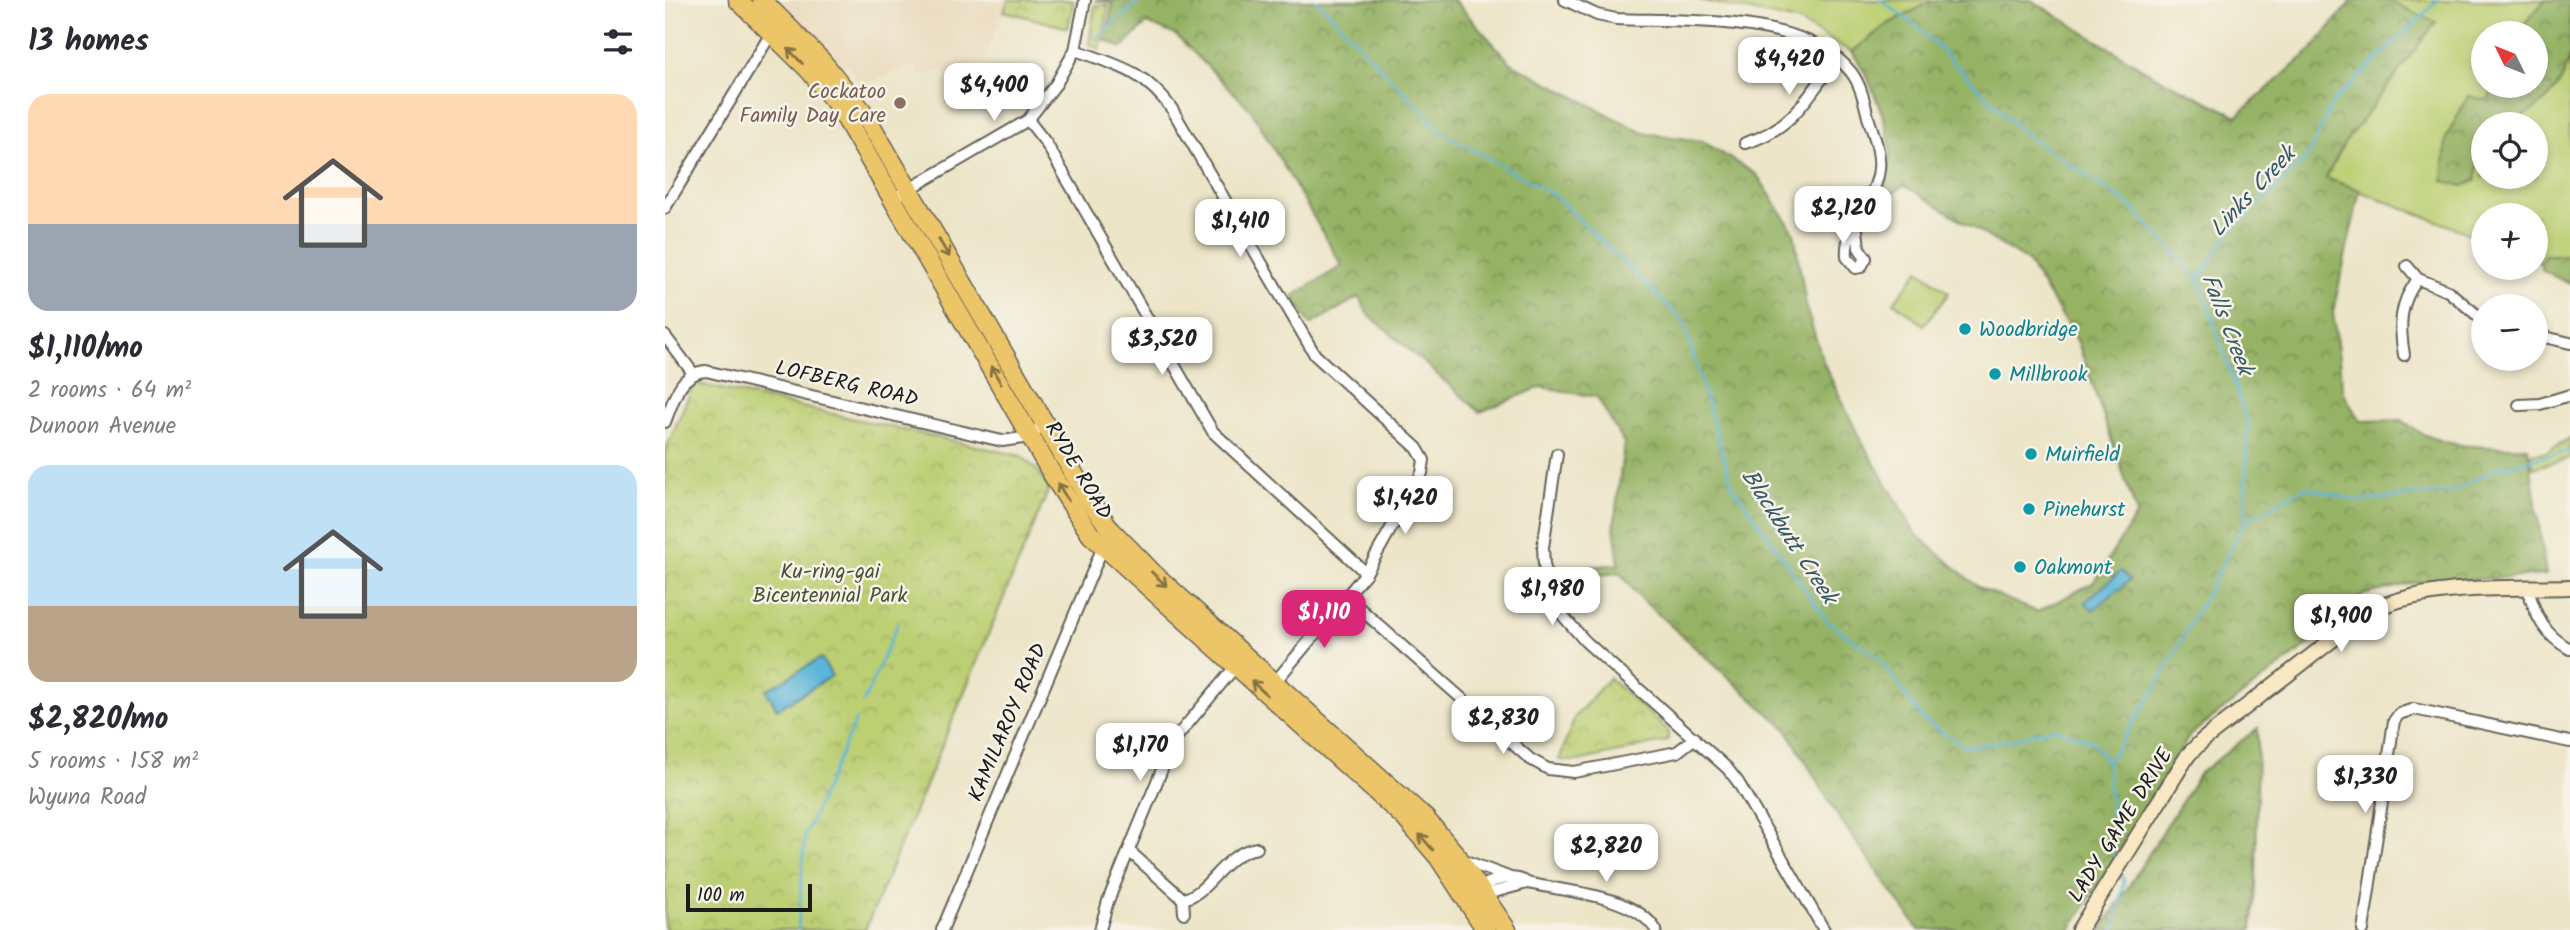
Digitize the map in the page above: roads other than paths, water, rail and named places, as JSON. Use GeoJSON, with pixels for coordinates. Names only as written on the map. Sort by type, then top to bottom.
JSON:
{"type":"FeatureCollection","features":[{"type":"Feature","properties":{"kind":"highway","name":"RYDE ROAD"},"geometry":{"type":"LineString","coordinates":[[739,0],[809,70],[901,194],[1038,430],[1074,510],[1102,547],[1403,817],[1507,930]]}},
{"type":"Feature","properties":{"kind":"highway","name":"RYDE ROAD"},"geometry":{"type":"LineString","coordinates":[[762,0],[845,87],[864,113],[901,194]]}},
{"type":"Feature","properties":{"kind":"highway","name":"RYDE ROAD"},"geometry":{"type":"LineString","coordinates":[[1038,430],[1111,530],[1155,575],[1405,797],[1458,857],[1476,894],[1486,930]]}},
{"type":"Feature","properties":{"kind":"main road","name":"LADY GAME DRIVE"},"geometry":{"type":"LineString","coordinates":[[2079,930],[2188,755],[2224,723],[2368,612],[2386,603],[2424,593],[2570,587]]}},
{"type":"Feature","properties":{"kind":"street"},"geometry":{"type":"LineString","coordinates":[[901,194],[1028,120],[1056,83],[1075,50],[1085,0]]}},
{"type":"Feature","properties":{"kind":"street"},"geometry":{"type":"LineString","coordinates":[[1565,0],[1597,15],[1616,19],[1762,27],[1807,42],[1837,58],[1849,69],[1861,90],[1879,159],[1878,177],[1856,221]]}},
{"type":"Feature","properties":{"kind":"street"},"geometry":{"type":"LineString","coordinates":[[665,208],[772,32]]}},
{"type":"Feature","properties":{"kind":"street"},"geometry":{"type":"LineString","coordinates":[[1075,50],[1140,75],[1152,84],[1172,109],[1315,355],[1422,454],[1422,472],[1366,573],[1275,682]]}},
{"type":"Feature","properties":{"kind":"street"},"geometry":{"type":"LineString","coordinates":[[1745,144],[1765,137],[1787,123],[1837,58]]}},
{"type":"Feature","properties":{"kind":"street"},"geometry":{"type":"LineString","coordinates":[[1028,120],[1046,143],[1213,432],[1366,573]]}},
{"type":"Feature","properties":{"kind":"street"},"geometry":{"type":"LineString","coordinates":[[2407,266],[2417,279],[2448,291],[2471,310]]}},
{"type":"Feature","properties":{"kind":"street"},"geometry":{"type":"LineString","coordinates":[[2404,355],[2400,317],[2410,289],[2417,279]]}},
{"type":"Feature","properties":{"kind":"street"},"geometry":{"type":"LineString","coordinates":[[665,336],[693,373],[684,380],[665,422]]}},
{"type":"Feature","properties":{"kind":"street"},"geometry":{"type":"LineString","coordinates":[[2548,338],[2570,343]]}},
{"type":"Feature","properties":{"kind":"street","name":"LOFBERG ROAD"},"geometry":{"type":"LineString","coordinates":[[693,373],[720,374],[1002,441],[1014,441],[1038,430]]}},
{"type":"Feature","properties":{"kind":"street"},"geometry":{"type":"LineString","coordinates":[[2519,405],[2540,404],[2570,395]]}},
{"type":"Feature","properties":{"kind":"street"},"geometry":{"type":"LineString","coordinates":[[1556,454],[1543,547],[1544,565],[1555,601],[1564,617],[1585,641],[1695,738],[1738,782],[1824,930]]}},
{"type":"Feature","properties":{"kind":"street","name":"KAMILAROY ROAD"},"geometry":{"type":"LineString","coordinates":[[942,930],[1111,530]]}},
{"type":"Feature","properties":{"kind":"street"},"geometry":{"type":"LineString","coordinates":[[2528,589],[2541,625],[2555,641],[2570,649]]}},
{"type":"Feature","properties":{"kind":"street"},"geometry":{"type":"LineString","coordinates":[[1347,598],[1530,759],[1548,769],[1574,772],[1677,752],[1695,738]]}},
{"type":"Feature","properties":{"kind":"street"},"geometry":{"type":"LineString","coordinates":[[1100,930],[1129,851],[1179,732],[1235,667]]}},
{"type":"Feature","properties":{"kind":"street"},"geometry":{"type":"LineString","coordinates":[[2364,930],[2394,721],[2399,714],[2414,709],[2570,742]]}},
{"type":"Feature","properties":{"kind":"street"},"geometry":{"type":"LineString","coordinates":[[1183,899],[1198,890],[1235,855],[1257,848]]}},
{"type":"Feature","properties":{"kind":"street"},"geometry":{"type":"LineString","coordinates":[[1129,851],[1183,899],[1184,913]]}},
{"type":"Feature","properties":{"kind":"street"},"geometry":{"type":"LineString","coordinates":[[1458,857],[1527,883],[1630,906],[1655,930]]}},
{"type":"Feature","properties":{"kind":"street"},"geometry":{"type":"LineString","coordinates":[[1476,894],[1509,877]]}},
{"type":"Feature","properties":{"kind":"street"},"geometry":{"type":"LineString","coordinates":[[1476,894],[1527,883]]}},
{"type":"Feature","properties":{"kind":"water"},"geometry":{"type":"Polygon","coordinates":[[[2121,571],[2130,580],[2093,610],[2085,602],[2121,571]]]}},
{"type":"Feature","properties":{"kind":"water"},"geometry":{"type":"Polygon","coordinates":[[[821,658],[832,676],[777,709],[766,690],[821,658]]]}},
{"type":"Feature","properties":{"kind":"waterway"},"geometry":{"type":"LineString","coordinates":[[1096,38],[1141,0]]}},
{"type":"Feature","properties":{"kind":"waterway","name":"Blackbutt Creek"},"geometry":{"type":"LineString","coordinates":[[1317,0],[1443,133],[1554,195],[1683,321],[1732,485],[1828,622],[1878,657],[1924,720],[1965,747],[2011,740],[2053,728],[2093,742],[2107,763],[2115,863]]}},
{"type":"Feature","properties":{"kind":"waterway","name":"Falls Creek"},"geometry":{"type":"LineString","coordinates":[[1881,0],[1920,29],[2022,132],[2130,205],[2199,279],[2247,421],[2245,522],[2156,688],[2107,763]]}},
{"type":"Feature","properties":{"kind":"waterway","name":"Links Creek"},"geometry":{"type":"LineString","coordinates":[[2199,279],[2230,231],[2306,159],[2333,102],[2438,0]]}},
{"type":"Feature","properties":{"kind":"waterway"},"geometry":{"type":"LineString","coordinates":[[2246,521],[2306,487],[2358,501],[2452,492],[2499,467],[2570,451]]}},
{"type":"Feature","properties":{"kind":"waterway"},"geometry":{"type":"LineString","coordinates":[[863,703],[899,621]]}},
{"type":"Feature","properties":{"kind":"waterway"},"geometry":{"type":"LineString","coordinates":[[798,930],[805,834],[856,719]]}},
{"type":"Feature","properties":{"kind":"waterway","name":"Blackbutt Creek"},"geometry":{"type":"LineString","coordinates":[[2114,930],[2124,881],[2120,872]]}},
{"type":"Feature","properties":{"kind":"place","name":"Cockatoo Family Day Care"},"geometry":{"type":"Point","coordinates":[900,103]}},
{"type":"Feature","properties":{"kind":"place","name":"Woodbridge"},"geometry":{"type":"Point","coordinates":[1965,329]}},
{"type":"Feature","properties":{"kind":"place","name":"Millbrook"},"geometry":{"type":"Point","coordinates":[1995,374]}},
{"type":"Feature","properties":{"kind":"place","name":"Muirfield"},"geometry":{"type":"Point","coordinates":[2031,454]}},
{"type":"Feature","properties":{"kind":"place","name":"Pinehurst"},"geometry":{"type":"Point","coordinates":[2029,509]}},
{"type":"Feature","properties":{"kind":"place","name":"Oakmont"},"geometry":{"type":"Point","coordinates":[2020,567]}},
{"type":"Feature","properties":{"kind":"park label","name":"Ku-ring-gai Bicentennial Park"},"geometry":{"type":"Point","coordinates":[830,583]}}]}
